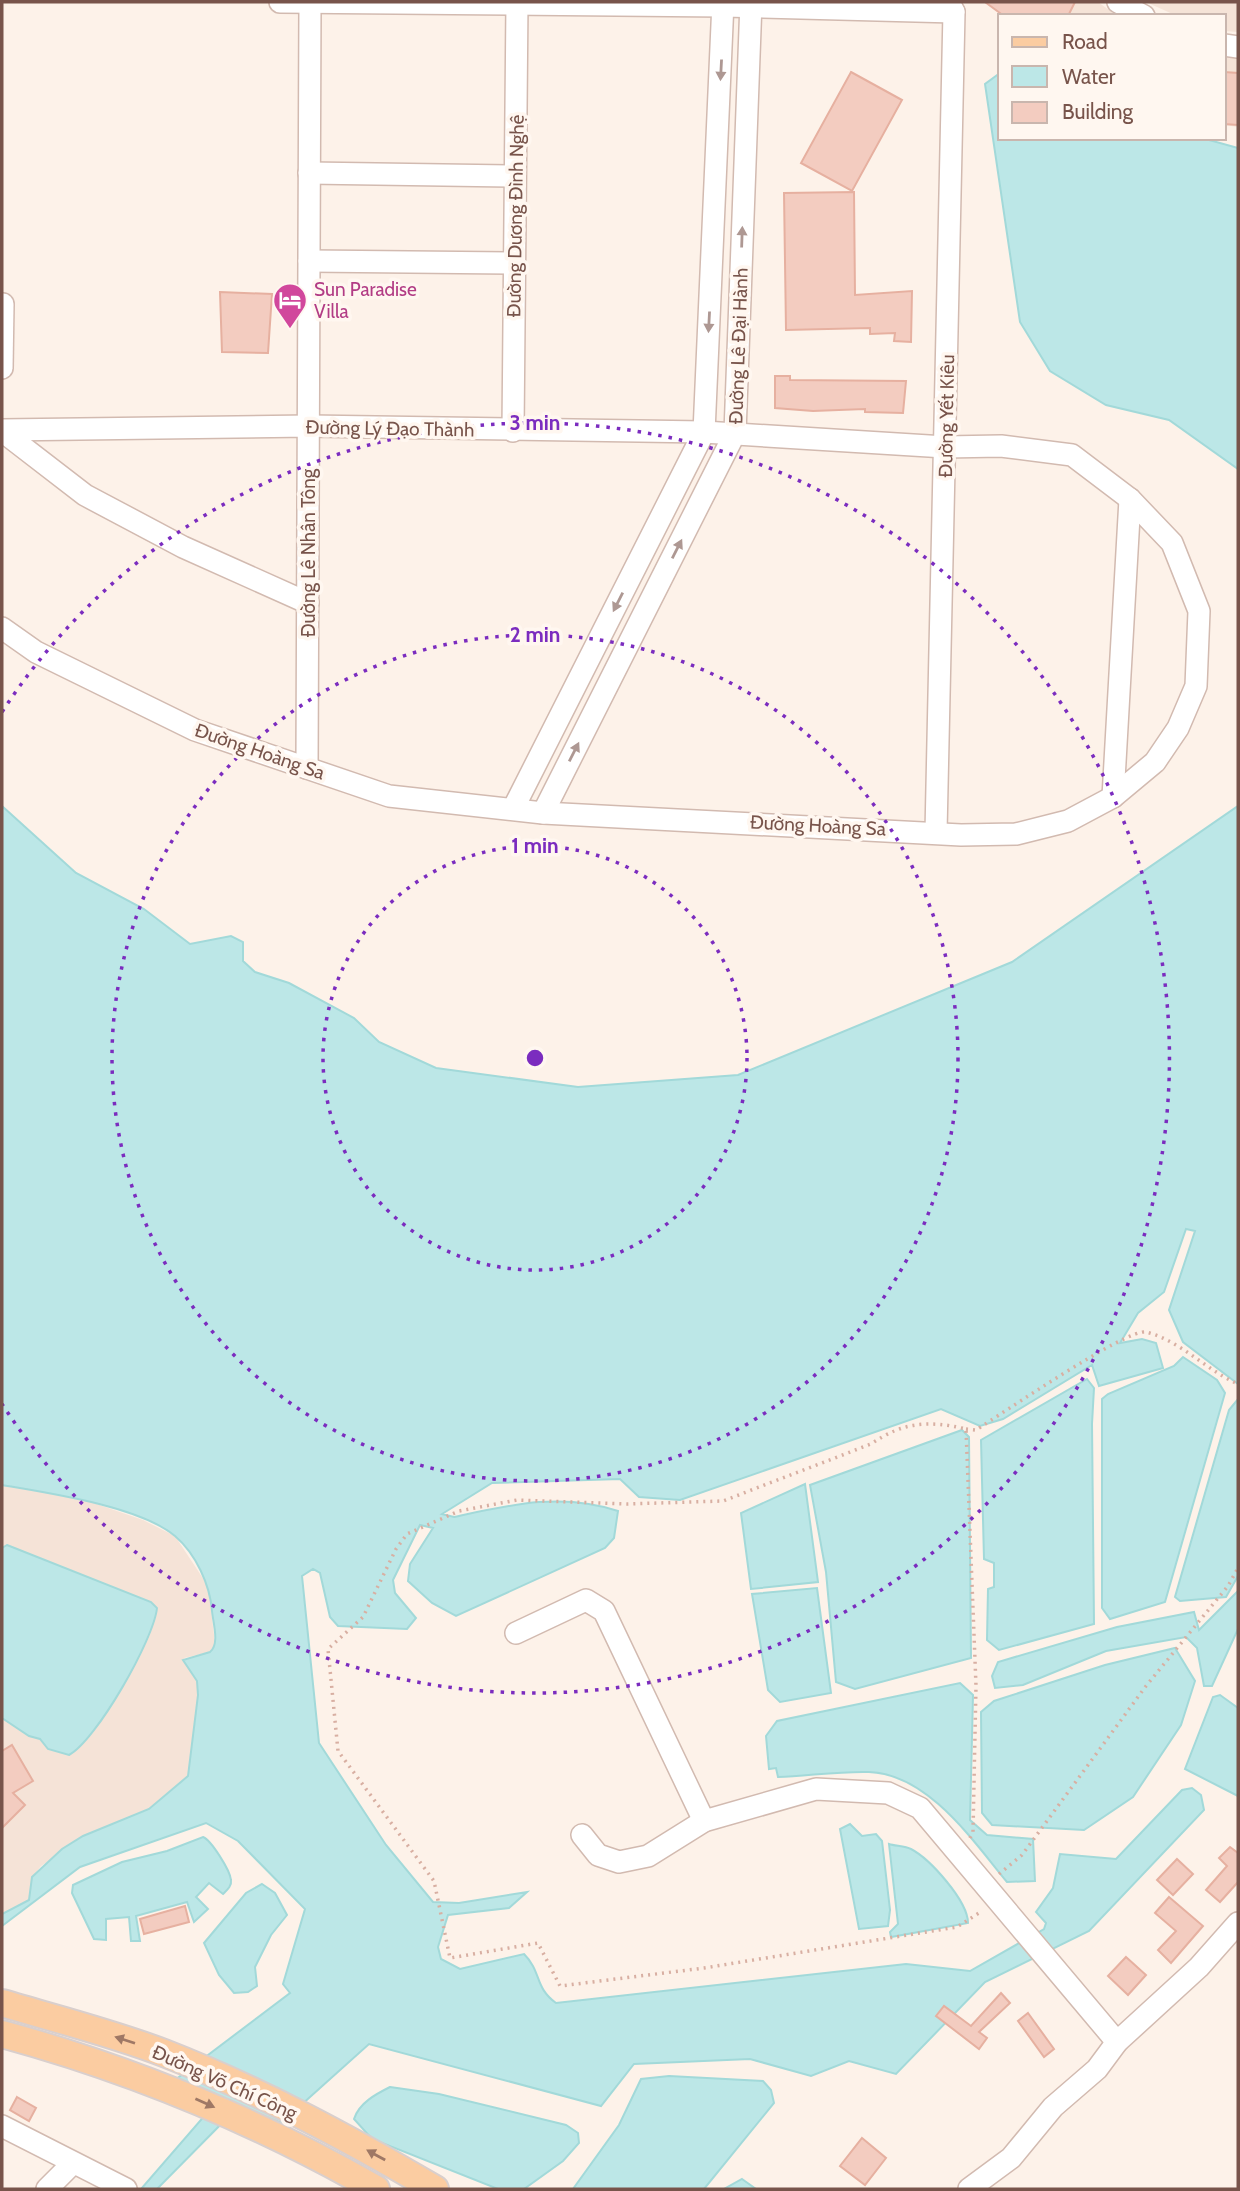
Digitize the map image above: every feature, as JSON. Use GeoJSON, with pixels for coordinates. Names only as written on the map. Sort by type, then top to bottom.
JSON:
{"type":"FeatureCollection","features":[{"type":"Feature","properties":{"kind":"main road","name":"Đường Võ Chí Công"},"geometry":{"type":"LineString","coordinates":[[2,2003],[163,2053],[214,2074],[331,2130],[435,2189]]}},
{"type":"Feature","properties":{"kind":"main road","name":"Đường Võ Chí Công"},"geometry":{"type":"LineString","coordinates":[[2,2034],[60,2050],[177,2090],[315,2154],[376,2189]]}},
{"type":"Feature","properties":{"kind":"street"},"geometry":{"type":"LineString","coordinates":[[280,2],[952,7]]}},
{"type":"Feature","properties":{"kind":"street","name":"Đường Lê Nhân Tông"},"geometry":{"type":"LineString","coordinates":[[307,768],[310,2]]}},
{"type":"Feature","properties":{"kind":"street"},"geometry":{"type":"LineString","coordinates":[[1118,2],[1139,14]]}},
{"type":"Feature","properties":{"kind":"street","name":"Đường Dương Đình Nghệ"},"geometry":{"type":"LineString","coordinates":[[513,431],[517,3]]}},
{"type":"Feature","properties":{"kind":"street","name":"Đường Lê Đại Hành"},"geometry":{"type":"LineString","coordinates":[[513,809],[704,432],[723,4]]}},
{"type":"Feature","properties":{"kind":"street","name":"Đường Lê Đại Hành"},"geometry":{"type":"LineString","coordinates":[[543,813],[735,433],[751,4]]}},
{"type":"Feature","properties":{"kind":"street","name":"Đường Yết Kiêu"},"geometry":{"type":"LineString","coordinates":[[936,832],[952,7]]}},
{"type":"Feature","properties":{"kind":"street"},"geometry":{"type":"LineString","coordinates":[[309,173],[515,176]]}},
{"type":"Feature","properties":{"kind":"street"},"geometry":{"type":"LineString","coordinates":[[309,261],[514,263]]}},
{"type":"Feature","properties":{"kind":"street"},"geometry":{"type":"LineString","coordinates":[[2,368],[3,304]]}},
{"type":"Feature","properties":{"kind":"street","name":"Đường Lý Đạo Thành"},"geometry":{"type":"LineString","coordinates":[[2,430],[309,426],[704,432],[945,447]]}},
{"type":"Feature","properties":{"kind":"street"},"geometry":{"type":"LineString","coordinates":[[2,430],[85,495],[183,547],[308,603]]}},
{"type":"Feature","properties":{"kind":"street","name":"Đường Hoàng Sa"},"geometry":{"type":"LineString","coordinates":[[2,628],[36,652],[195,730],[389,796],[543,813],[936,832],[1016,834],[1068,821],[1113,797],[1155,762],[1178,728],[1196,686],[1199,611],[1172,543],[1130,499],[1072,455],[1001,446],[945,447]]}},
{"type":"Feature","properties":{"kind":"street"},"geometry":{"type":"LineString","coordinates":[[1113,797],[1130,499]]}},
{"type":"Feature","properties":{"kind":"street"},"geometry":{"type":"LineString","coordinates":[[516,1633],[586,1600],[604,1611],[704,1821]]}},
{"type":"Feature","properties":{"kind":"street"},"geometry":{"type":"LineString","coordinates":[[582,1835],[598,1855],[619,1862],[648,1856],[704,1821],[816,1789],[888,1793],[920,1808],[1117,2042]]}},
{"type":"Feature","properties":{"kind":"street"},"geometry":{"type":"LineString","coordinates":[[968,2189],[1011,2158],[1053,2107],[1097,2069],[1117,2042],[1199,1968],[1238,1923]]}},
{"type":"Feature","properties":{"kind":"street"},"geometry":{"type":"LineString","coordinates":[[2,2126],[72,2164],[126,2189]]}},
{"type":"Feature","properties":{"kind":"street"},"geometry":{"type":"LineString","coordinates":[[47,2189],[72,2164]]}},
{"type":"Feature","properties":{"kind":"path"},"geometry":{"type":"LineString","coordinates":[[1238,1384],[1165,1338],[1141,1331],[1115,1342],[975,1430],[923,1423],[892,1429],[871,1444],[723,1501],[627,1504],[517,1500],[459,1511],[407,1534],[396,1549],[363,1617],[328,1649],[338,1751],[434,1881],[450,1958],[538,1943],[560,1986],[704,1968],[957,1927],[992,1893],[1023,1855],[1146,1686],[1228,1586],[1238,1568]]}},
{"type":"Feature","properties":{"kind":"path"},"geometry":{"type":"LineString","coordinates":[[960,1854],[973,1832],[976,1700],[966,1429]]}},
{"type":"Feature","properties":{"kind":"shaded area"},"geometry":{"type":"Polygon","coordinates":[[[995,2],[1098,2],[1114,14],[1000,14],[995,2]]]}},
{"type":"Feature","properties":{"kind":"shaded area"},"geometry":{"type":"Polygon","coordinates":[[[1146,2],[1238,2],[1238,32],[1226,31],[1226,14],[1173,14],[1146,2]]]}},
{"type":"Feature","properties":{"kind":"shaded area"},"geometry":{"type":"Polygon","coordinates":[[[1226,53],[1238,55],[1238,127],[1226,125],[1226,53]]]}},
{"type":"Feature","properties":{"kind":"shaded area"},"geometry":{"type":"Polygon","coordinates":[[[2,1485],[85,1500],[143,1520],[175,1536],[208,1586],[215,1643],[210,1652],[184,1658],[197,1681],[198,1695],[188,1776],[149,1809],[94,1831],[41,1866],[32,1877],[29,1900],[2,1914],[2,1485]]]}},
{"type":"Feature","properties":{"kind":"water"},"geometry":{"type":"Polygon","coordinates":[[[998,74],[998,140],[1209,140],[1238,148],[1238,469],[1169,420],[1106,405],[1050,371],[1020,322],[985,84],[998,74]]]}},
{"type":"Feature","properties":{"kind":"water"},"geometry":{"type":"Polygon","coordinates":[[[2,806],[76,873],[144,909],[190,944],[231,936],[243,942],[243,961],[255,972],[289,983],[354,1018],[379,1042],[436,1068],[578,1087],[738,1075],[1012,962],[1238,806],[1238,1384],[1183,1342],[1169,1310],[1195,1231],[1186,1229],[1164,1292],[1138,1313],[1120,1343],[1142,1339],[1156,1343],[1163,1368],[1099,1386],[1092,1365],[1003,1419],[980,1426],[941,1409],[680,1500],[639,1497],[620,1479],[492,1483],[442,1514],[454,1517],[536,1502],[576,1502],[618,1511],[614,1538],[605,1548],[456,1616],[432,1603],[408,1581],[410,1564],[433,1528],[420,1525],[393,1580],[395,1593],[416,1618],[407,1629],[338,1626],[330,1617],[320,1573],[313,1569],[302,1576],[319,1743],[386,1845],[433,1902],[459,1903],[527,1892],[509,1908],[448,1915],[438,1947],[441,1959],[460,1969],[524,1954],[534,1967],[544,1991],[556,2003],[906,1964],[970,1971],[1044,1929],[1046,1923],[1036,1912],[1053,1888],[1060,1854],[1116,1859],[1182,1790],[1192,1788],[1201,1795],[1204,1810],[1089,1931],[985,1982],[896,2074],[849,2061],[811,2076],[750,2059],[634,2064],[601,2106],[369,2044],[281,2123],[239,2106],[157,2189],[141,2189],[220,2098],[175,2080],[290,1993],[283,1984],[305,1909],[238,1841],[206,1823],[80,1867],[2,1926],[2,1914],[29,1900],[32,1877],[62,1849],[83,1836],[149,1809],[188,1776],[198,1695],[197,1681],[183,1660],[210,1652],[215,1639],[211,1601],[205,1581],[183,1543],[175,1536],[139,1516],[117,1509],[2,1485],[2,806]]]}},
{"type":"Feature","properties":{"kind":"water"},"geometry":{"type":"Polygon","coordinates":[[[1183,1357],[1217,1380],[1225,1393],[1165,1602],[1110,1619],[1102,1608],[1102,1399],[1174,1366],[1183,1357]]]}},
{"type":"Feature","properties":{"kind":"water"},"geometry":{"type":"Polygon","coordinates":[[[1087,1379],[1094,1388],[1094,1624],[999,1650],[987,1640],[988,1589],[994,1587],[994,1563],[984,1559],[981,1440],[1087,1379]]]}},
{"type":"Feature","properties":{"kind":"water"},"geometry":{"type":"Polygon","coordinates":[[[1238,1399],[1238,1576],[1226,1597],[1180,1601],[1175,1597],[1229,1410],[1238,1399]]]}},
{"type":"Feature","properties":{"kind":"water"},"geometry":{"type":"Polygon","coordinates":[[[962,1430],[969,1437],[971,1658],[855,1689],[836,1682],[826,1572],[810,1485],[962,1430]]]}},
{"type":"Feature","properties":{"kind":"water"},"geometry":{"type":"Polygon","coordinates":[[[805,1484],[818,1582],[751,1589],[741,1513],[805,1484]]]}},
{"type":"Feature","properties":{"kind":"water"},"geometry":{"type":"Polygon","coordinates":[[[7,1545],[151,1602],[157,1608],[146,1642],[122,1688],[94,1730],[69,1755],[48,1749],[40,1739],[29,1736],[2,1718],[2,1548],[7,1545]]]}},
{"type":"Feature","properties":{"kind":"water"},"geometry":{"type":"Polygon","coordinates":[[[817,1588],[831,1693],[780,1702],[768,1690],[752,1594],[817,1588]]]}},
{"type":"Feature","properties":{"kind":"water"},"geometry":{"type":"Polygon","coordinates":[[[1238,1591],[1238,1629],[1212,1686],[1204,1686],[1197,1648],[1186,1637],[1106,1651],[1023,1685],[995,1688],[992,1676],[998,1662],[1117,1627],[1194,1612],[1199,1630],[1238,1591]]]}},
{"type":"Feature","properties":{"kind":"water"},"geometry":{"type":"Polygon","coordinates":[[[1175,1648],[1195,1681],[1181,1725],[1133,1797],[1084,1830],[992,1825],[982,1813],[981,1712],[994,1701],[1105,1665],[1175,1648]]]}},
{"type":"Feature","properties":{"kind":"water"},"geometry":{"type":"Polygon","coordinates":[[[960,1683],[973,1695],[970,1820],[987,1835],[1033,1839],[1035,1881],[1007,1882],[947,1812],[911,1784],[869,1772],[778,1777],[776,1768],[769,1769],[766,1736],[777,1721],[960,1683]]]}},
{"type":"Feature","properties":{"kind":"water"},"geometry":{"type":"Polygon","coordinates":[[[1220,1695],[1238,1708],[1238,1796],[1185,1769],[1213,1697],[1220,1695]]]}},
{"type":"Feature","properties":{"kind":"water"},"geometry":{"type":"Polygon","coordinates":[[[850,1824],[862,1836],[876,1834],[882,1841],[890,1910],[888,1926],[859,1929],[840,1829],[850,1824]]]}},
{"type":"Feature","properties":{"kind":"water"},"geometry":{"type":"Polygon","coordinates":[[[203,1837],[220,1856],[231,1880],[230,1886],[223,1894],[209,1883],[196,1897],[208,1909],[194,1922],[187,1902],[136,1916],[140,1941],[131,1941],[129,1917],[106,1919],[106,1940],[94,1939],[72,1893],[73,1885],[122,1862],[167,1851],[203,1837]]]}},
{"type":"Feature","properties":{"kind":"water"},"geometry":{"type":"Polygon","coordinates":[[[889,1844],[911,1849],[937,1871],[962,1904],[968,1923],[891,1937],[890,1932],[898,1924],[889,1844]]]}},
{"type":"Feature","properties":{"kind":"water"},"geometry":{"type":"Polygon","coordinates":[[[262,1884],[275,1893],[287,1915],[271,1935],[255,1967],[257,1986],[248,1992],[234,1993],[219,1975],[204,1943],[246,1893],[262,1884]]]}},
{"type":"Feature","properties":{"kind":"water"},"geometry":{"type":"Polygon","coordinates":[[[669,2076],[763,2081],[771,2090],[774,2103],[704,2189],[573,2189],[619,2125],[641,2079],[669,2076]]]}},
{"type":"Feature","properties":{"kind":"water"},"geometry":{"type":"Polygon","coordinates":[[[390,2087],[439,2094],[566,2125],[578,2133],[579,2143],[563,2161],[524,2189],[498,2189],[372,2139],[354,2119],[356,2113],[374,2096],[390,2087]]]}},
{"type":"Feature","properties":{"kind":"water"},"geometry":{"type":"Polygon","coordinates":[[[742,2179],[756,2189],[724,2189],[742,2179]]]}},
{"type":"Feature","properties":{"kind":"building"},"geometry":{"type":"Polygon","coordinates":[[[985,2],[1075,2],[1069,14],[1001,14],[985,2]]]}},
{"type":"Feature","properties":{"kind":"building"},"geometry":{"type":"Polygon","coordinates":[[[851,72],[902,100],[852,191],[801,163],[851,72]]]}},
{"type":"Feature","properties":{"kind":"building"},"geometry":{"type":"Polygon","coordinates":[[[1226,72],[1238,73],[1238,125],[1226,124],[1226,72]]]}},
{"type":"Feature","properties":{"kind":"building"},"geometry":{"type":"Polygon","coordinates":[[[854,192],[855,295],[912,291],[911,342],[894,341],[895,333],[870,334],[870,328],[786,330],[784,193],[854,192]]]}},
{"type":"Feature","properties":{"kind":"building"},"geometry":{"type":"Polygon","coordinates":[[[220,292],[272,294],[268,353],[222,352],[220,292]]]}},
{"type":"Feature","properties":{"kind":"building"},"geometry":{"type":"Polygon","coordinates":[[[775,376],[790,376],[790,380],[906,381],[903,413],[865,412],[865,409],[813,411],[775,408],[775,376]]]}},
{"type":"Feature","properties":{"kind":"building"},"geometry":{"type":"Polygon","coordinates":[[[12,1745],[33,1781],[13,1793],[25,1805],[2,1828],[2,1751],[12,1745]]]}},
{"type":"Feature","properties":{"kind":"building"},"geometry":{"type":"Polygon","coordinates":[[[1230,1847],[1238,1853],[1238,1882],[1220,1902],[1206,1890],[1227,1866],[1219,1858],[1230,1847]]]}},
{"type":"Feature","properties":{"kind":"building"},"geometry":{"type":"Polygon","coordinates":[[[1177,1859],[1193,1874],[1173,1895],[1157,1880],[1177,1859]]]}},
{"type":"Feature","properties":{"kind":"building"},"geometry":{"type":"Polygon","coordinates":[[[1169,1897],[1203,1926],[1171,1963],[1158,1950],[1176,1931],[1155,1913],[1169,1897]]]}},
{"type":"Feature","properties":{"kind":"building"},"geometry":{"type":"Polygon","coordinates":[[[185,1906],[189,1922],[144,1934],[140,1919],[185,1906]]]}},
{"type":"Feature","properties":{"kind":"building"},"geometry":{"type":"Polygon","coordinates":[[[1126,1957],[1146,1975],[1128,1995],[1108,1976],[1126,1957]]]}},
{"type":"Feature","properties":{"kind":"building"},"geometry":{"type":"Polygon","coordinates":[[[1001,1993],[1010,2003],[979,2032],[987,2038],[979,2049],[936,2016],[944,2006],[971,2026],[1001,1993]]]}},
{"type":"Feature","properties":{"kind":"building"},"geometry":{"type":"Polygon","coordinates":[[[1028,2013],[1054,2049],[1044,2057],[1018,2021],[1028,2013]]]}},
{"type":"Feature","properties":{"kind":"building"},"geometry":{"type":"Polygon","coordinates":[[[17,2097],[36,2108],[29,2121],[10,2110],[17,2097]]]}},
{"type":"Feature","properties":{"kind":"building"},"geometry":{"type":"Polygon","coordinates":[[[862,2138],[886,2158],[865,2185],[840,2166],[862,2138]]]}},
{"type":"Feature","properties":{"kind":"place","name":"Sun Paradise Villa"},"geometry":{"type":"Point","coordinates":[290,330]}}]}
